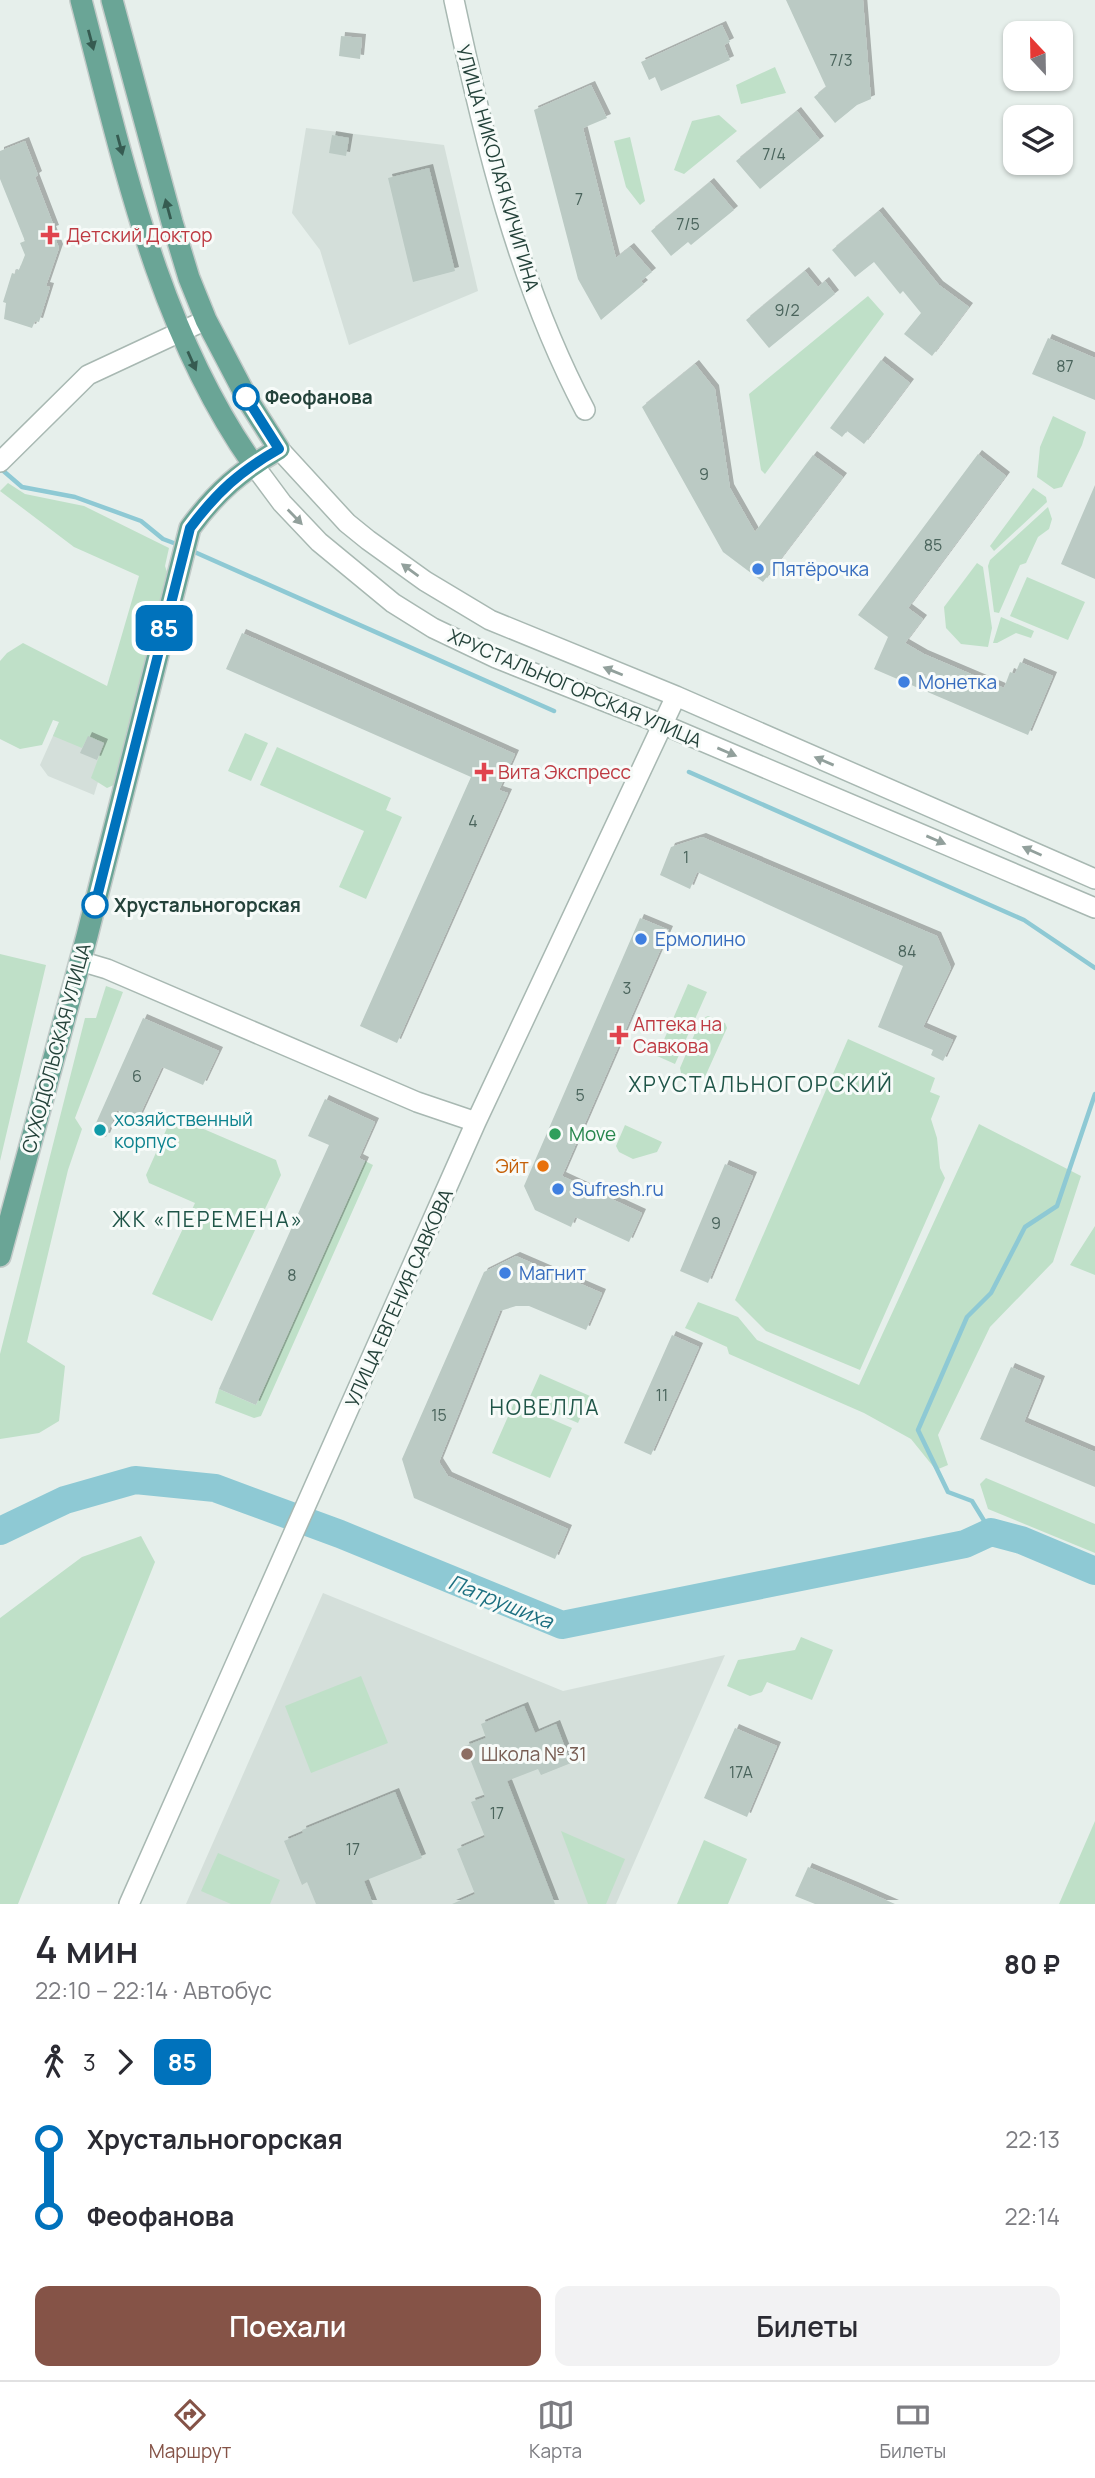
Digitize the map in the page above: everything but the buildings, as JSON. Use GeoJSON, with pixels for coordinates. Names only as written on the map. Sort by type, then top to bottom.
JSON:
{"type":"FeatureCollection","features":[{"type":"Feature","properties":{"kind":"main road","name":"ХРУСТАЛЬНОГОРСКАЯ УЛИЦА"},"geometry":{"type":"LineString","coordinates":[[81,0],[149,250],[196,369],[227,428],[253,464]]}},
{"type":"Feature","properties":{"kind":"main road"},"geometry":{"type":"LineString","coordinates":[[112,0],[189,278],[206,320],[249,402],[279,449]]}},
{"type":"Feature","properties":{"kind":"main road","name":"СУХОДОЛЬСКАЯ УЛИЦА"},"geometry":{"type":"LineString","coordinates":[[0,1256],[80,961],[190,528],[224,487],[253,464],[279,449]]}},
{"type":"Feature","properties":{"kind":"street","name":"УЛИЦА НИКОЛАЯ КИЧИГИНА"},"geometry":{"type":"LineString","coordinates":[[454,0],[466,57],[517,250],[557,356],[585,410]]}},
{"type":"Feature","properties":{"kind":"street"},"geometry":{"type":"LineString","coordinates":[[2,460],[88,375],[206,320]]}},
{"type":"Feature","properties":{"kind":"street","name":"ХРУСТАЛЬНОГОРСКАЯ УЛИЦА"},"geometry":{"type":"LineString","coordinates":[[279,449],[347,523],[425,581],[491,620],[676,696],[1090,877]]}},
{"type":"Feature","properties":{"kind":"street","name":"ХРУСТАЛЬНОГОРСКАЯ УЛИЦА"},"geometry":{"type":"LineString","coordinates":[[253,464],[282,503],[319,542],[393,603],[433,628],[496,658],[664,725],[1095,908]]}},
{"type":"Feature","properties":{"kind":"street","name":"УЛИЦА ЕВГЕНИЯ САВКОВА"},"geometry":{"type":"LineString","coordinates":[[129,1904],[476,1122],[676,696]]}},
{"type":"Feature","properties":{"kind":"street"},"geometry":{"type":"LineString","coordinates":[[1076,900],[1089,894],[1090,877]]}},
{"type":"Feature","properties":{"kind":"street"},"geometry":{"type":"LineString","coordinates":[[80,961],[107,969],[416,1101],[476,1122]]}},
{"type":"Feature","properties":{"kind":"shaded area"},"geometry":{"type":"Polygon","coordinates":[[[306,128],[444,145],[478,291],[349,345],[320,250],[292,213],[306,128]]]}},
{"type":"Feature","properties":{"kind":"shaded area"},"geometry":{"type":"Polygon","coordinates":[[[73,691],[119,714],[94,795],[48,776],[40,765],[73,691]]]}},
{"type":"Feature","properties":{"kind":"shaded area","name":"Школа № 31"},"geometry":{"type":"Polygon","coordinates":[[[323,1593],[563,1691],[725,1655],[616,1904],[186,1904],[323,1593]]]}},
{"type":"Feature","properties":{"kind":"green space"},"geometry":{"type":"Polygon","coordinates":[[[775,67],[786,93],[741,104],[736,85],[775,67]]]}},
{"type":"Feature","properties":{"kind":"green space"},"geometry":{"type":"Polygon","coordinates":[[[719,115],[737,131],[684,174],[674,170],[692,121],[719,115]]]}},
{"type":"Feature","properties":{"kind":"green space"},"geometry":{"type":"Polygon","coordinates":[[[630,137],[645,201],[640,205],[626,187],[614,141],[630,137]]]}},
{"type":"Feature","properties":{"kind":"green space"},"geometry":{"type":"Polygon","coordinates":[[[868,296],[884,314],[765,474],[761,470],[749,394],[868,296]]]}},
{"type":"Feature","properties":{"kind":"green space"},"geometry":{"type":"Polygon","coordinates":[[[1053,416],[1086,432],[1062,487],[1054,489],[1037,477],[1040,447],[1053,416]]]}},
{"type":"Feature","properties":{"kind":"green space"},"geometry":{"type":"Polygon","coordinates":[[[8,483],[25,494],[84,506],[169,548],[165,566],[167,572],[114,785],[107,788],[91,778],[104,743],[88,737],[82,748],[53,736],[59,722],[53,720],[42,745],[20,749],[0,739],[0,661],[23,643],[107,686],[139,576],[74,547],[0,491],[8,483]]]}},
{"type":"Feature","properties":{"kind":"green space"},"geometry":{"type":"Polygon","coordinates":[[[1033,488],[1046,497],[1047,502],[994,551],[990,546],[1033,488]]]}},
{"type":"Feature","properties":{"kind":"green space"},"geometry":{"type":"Polygon","coordinates":[[[1048,507],[1052,519],[1049,529],[1038,537],[1026,563],[1020,565],[999,613],[994,612],[988,566],[990,560],[1048,507]]]}},
{"type":"Feature","properties":{"kind":"green space"},"geometry":{"type":"Polygon","coordinates":[[[977,563],[983,567],[992,628],[988,647],[961,644],[946,628],[944,607],[977,563]]]}},
{"type":"Feature","properties":{"kind":"green space"},"geometry":{"type":"Polygon","coordinates":[[[1027,577],[1085,602],[1068,640],[1010,616],[1027,577]]]}},
{"type":"Feature","properties":{"kind":"green space"},"geometry":{"type":"Polygon","coordinates":[[[1001,617],[1034,631],[1031,638],[1016,633],[993,643],[1001,617]]]}},
{"type":"Feature","properties":{"kind":"green space"},"geometry":{"type":"Polygon","coordinates":[[[245,733],[268,743],[251,781],[228,771],[245,733]]]}},
{"type":"Feature","properties":{"kind":"green space"},"geometry":{"type":"Polygon","coordinates":[[[277,747],[391,798],[386,810],[402,817],[366,899],[339,887],[364,831],[260,785],[277,747]]]}},
{"type":"Feature","properties":{"kind":"green space"},"geometry":{"type":"Polygon","coordinates":[[[0,954],[46,965],[0,1161],[0,954]]]}},
{"type":"Feature","properties":{"kind":"green space"},"geometry":{"type":"Polygon","coordinates":[[[688,984],[707,992],[675,1064],[657,1056],[688,984]]]}},
{"type":"Feature","properties":{"kind":"green space"},"geometry":{"type":"Polygon","coordinates":[[[106,986],[123,992],[75,1118],[82,1129],[68,1170],[27,1342],[65,1366],[59,1421],[39,1433],[0,1439],[0,1354],[85,1018],[96,1018],[106,986]]]}},
{"type":"Feature","properties":{"kind":"green space"},"geometry":{"type":"Polygon","coordinates":[[[708,1016],[725,1023],[727,1028],[704,1079],[699,1080],[681,1073],[680,1068],[701,1019],[708,1016]]]}},
{"type":"Feature","properties":{"kind":"green space"},"geometry":{"type":"Polygon","coordinates":[[[848,1039],[935,1078],[930,1092],[940,1096],[931,1119],[937,1138],[940,1168],[945,1178],[860,1370],[766,1331],[735,1300],[848,1039]]]}},
{"type":"Feature","properties":{"kind":"green space"},"geometry":{"type":"Polygon","coordinates":[[[185,1121],[276,1160],[281,1175],[212,1321],[152,1294],[195,1203],[149,1183],[146,1175],[167,1128],[185,1121]]]}},
{"type":"Feature","properties":{"kind":"green space"},"geometry":{"type":"Polygon","coordinates":[[[979,1124],[1081,1176],[1053,1262],[990,1327],[938,1435],[948,1465],[936,1470],[911,1439],[864,1413],[729,1354],[727,1347],[685,1328],[698,1302],[738,1317],[757,1340],[859,1385],[979,1124]]]}},
{"type":"Feature","properties":{"kind":"green space"},"geometry":{"type":"Polygon","coordinates":[[[625,1125],[662,1142],[657,1152],[633,1159],[619,1152],[616,1146],[625,1125]]]}},
{"type":"Feature","properties":{"kind":"green space"},"geometry":{"type":"Polygon","coordinates":[[[365,1161],[373,1165],[261,1416],[254,1418],[215,1403],[219,1389],[256,1405],[365,1161]]]}},
{"type":"Feature","properties":{"kind":"green space"},"geometry":{"type":"Polygon","coordinates":[[[1095,1226],[1095,1275],[1070,1265],[1095,1226]]]}},
{"type":"Feature","properties":{"kind":"green space"},"geometry":{"type":"Polygon","coordinates":[[[540,1374],[590,1396],[578,1423],[528,1401],[540,1374]]]}},
{"type":"Feature","properties":{"kind":"green space"},"geometry":{"type":"Polygon","coordinates":[[[514,1403],[572,1428],[550,1478],[492,1453],[514,1403]]]}},
{"type":"Feature","properties":{"kind":"green space"},"geometry":{"type":"Polygon","coordinates":[[[986,1478],[1095,1524],[1095,1553],[988,1509],[980,1484],[986,1478]]]}},
{"type":"Feature","properties":{"kind":"green space"},"geometry":{"type":"Polygon","coordinates":[[[141,1536],[155,1562],[18,1904],[0,1904],[0,1618],[82,1557],[141,1536]]]}},
{"type":"Feature","properties":{"kind":"green space"},"geometry":{"type":"Polygon","coordinates":[[[801,1637],[833,1650],[812,1700],[767,1682],[762,1692],[750,1696],[727,1686],[738,1660],[795,1650],[801,1637]]]}},
{"type":"Feature","properties":{"kind":"green space"},"geometry":{"type":"Polygon","coordinates":[[[361,1676],[388,1743],[311,1773],[285,1706],[361,1676]]]}},
{"type":"Feature","properties":{"kind":"green space"},"geometry":{"type":"Polygon","coordinates":[[[1095,1821],[1095,1904],[1059,1904],[1095,1821]]]}},
{"type":"Feature","properties":{"kind":"green space"},"geometry":{"type":"Polygon","coordinates":[[[561,1831],[625,1859],[606,1904],[588,1904],[561,1831]]]}},
{"type":"Feature","properties":{"kind":"green space"},"geometry":{"type":"Polygon","coordinates":[[[704,1840],[747,1859],[728,1904],[677,1904],[704,1840]]]}},
{"type":"Feature","properties":{"kind":"green space"},"geometry":{"type":"Polygon","coordinates":[[[218,1853],[280,1880],[270,1904],[231,1904],[201,1891],[218,1853]]]}},
{"type":"Feature","properties":{"kind":"waterway"},"geometry":{"type":"LineString","coordinates":[[1,469],[22,487],[75,497],[141,521],[163,539],[179,545]]}},
{"type":"Feature","properties":{"kind":"waterway"},"geometry":{"type":"LineString","coordinates":[[190,550],[554,711]]}},
{"type":"Feature","properties":{"kind":"waterway"},"geometry":{"type":"LineString","coordinates":[[689,772],[1024,920],[1095,968]]}},
{"type":"Feature","properties":{"kind":"waterway"},"geometry":{"type":"LineString","coordinates":[[991,1532],[972,1501],[948,1492],[918,1430],[967,1317],[991,1293],[1025,1227],[1057,1206],[1095,1094]]}},
{"type":"Feature","properties":{"kind":"waterway","name":"Патрушиха"},"geometry":{"type":"LineString","coordinates":[[0,1531],[65,1500],[135,1480],[215,1488],[340,1534],[562,1625],[965,1544],[991,1532],[1021,1540],[1095,1571]]}},
{"type":"Feature","properties":{"kind":"bus line","name":"85"},"geometry":{"type":"LineString","coordinates":[[95,905],[190,528],[224,487],[253,464],[279,449],[246,397]]}},
{"type":"Feature","properties":{"kind":"place","name":"Детский Доктор"},"geometry":{"type":"Point","coordinates":[50,235]}},
{"type":"Feature","properties":{"kind":"place","name":"Феофанова"},"geometry":{"type":"Point","coordinates":[246,397]}},
{"type":"Feature","properties":{"kind":"place","name":"Пятёрочка"},"geometry":{"type":"Point","coordinates":[758,569]}},
{"type":"Feature","properties":{"kind":"place","name":"Монетка"},"geometry":{"type":"Point","coordinates":[904,682]}},
{"type":"Feature","properties":{"kind":"place","name":"Вита Экспресс"},"geometry":{"type":"Point","coordinates":[484,772]}},
{"type":"Feature","properties":{"kind":"place","name":"Хрустальногорская"},"geometry":{"type":"Point","coordinates":[95,905]}},
{"type":"Feature","properties":{"kind":"place","name":"Ермолино"},"geometry":{"type":"Point","coordinates":[641,939]}},
{"type":"Feature","properties":{"kind":"place","name":"Аптека на Савкова"},"geometry":{"type":"Point","coordinates":[619,1035]}},
{"type":"Feature","properties":{"kind":"place","name":"хозяйственный корпус"},"geometry":{"type":"Point","coordinates":[100,1130]}},
{"type":"Feature","properties":{"kind":"place","name":"Move"},"geometry":{"type":"Point","coordinates":[555,1134]}},
{"type":"Feature","properties":{"kind":"place","name":"Эйт"},"geometry":{"type":"Point","coordinates":[543,1166]}},
{"type":"Feature","properties":{"kind":"place","name":"Sufresh.ru"},"geometry":{"type":"Point","coordinates":[558,1189]}},
{"type":"Feature","properties":{"kind":"place","name":"Магнит"},"geometry":{"type":"Point","coordinates":[505,1273]}},
{"type":"Feature","properties":{"kind":"place","name":"Школа № 31"},"geometry":{"type":"Point","coordinates":[467,1754]}},
{"type":"Feature","properties":{"kind":"district","name":"ХРУСТАЛЬНОГОРСКИЙ"},"geometry":{"type":"Point","coordinates":[761,1084]}},
{"type":"Feature","properties":{"kind":"district","name":"ЖК «ПЕРЕМЕНА»"},"geometry":{"type":"Point","coordinates":[208,1219]}},
{"type":"Feature","properties":{"kind":"district","name":"НОВЕЛЛА"},"geometry":{"type":"Point","coordinates":[545,1407]}}]}
